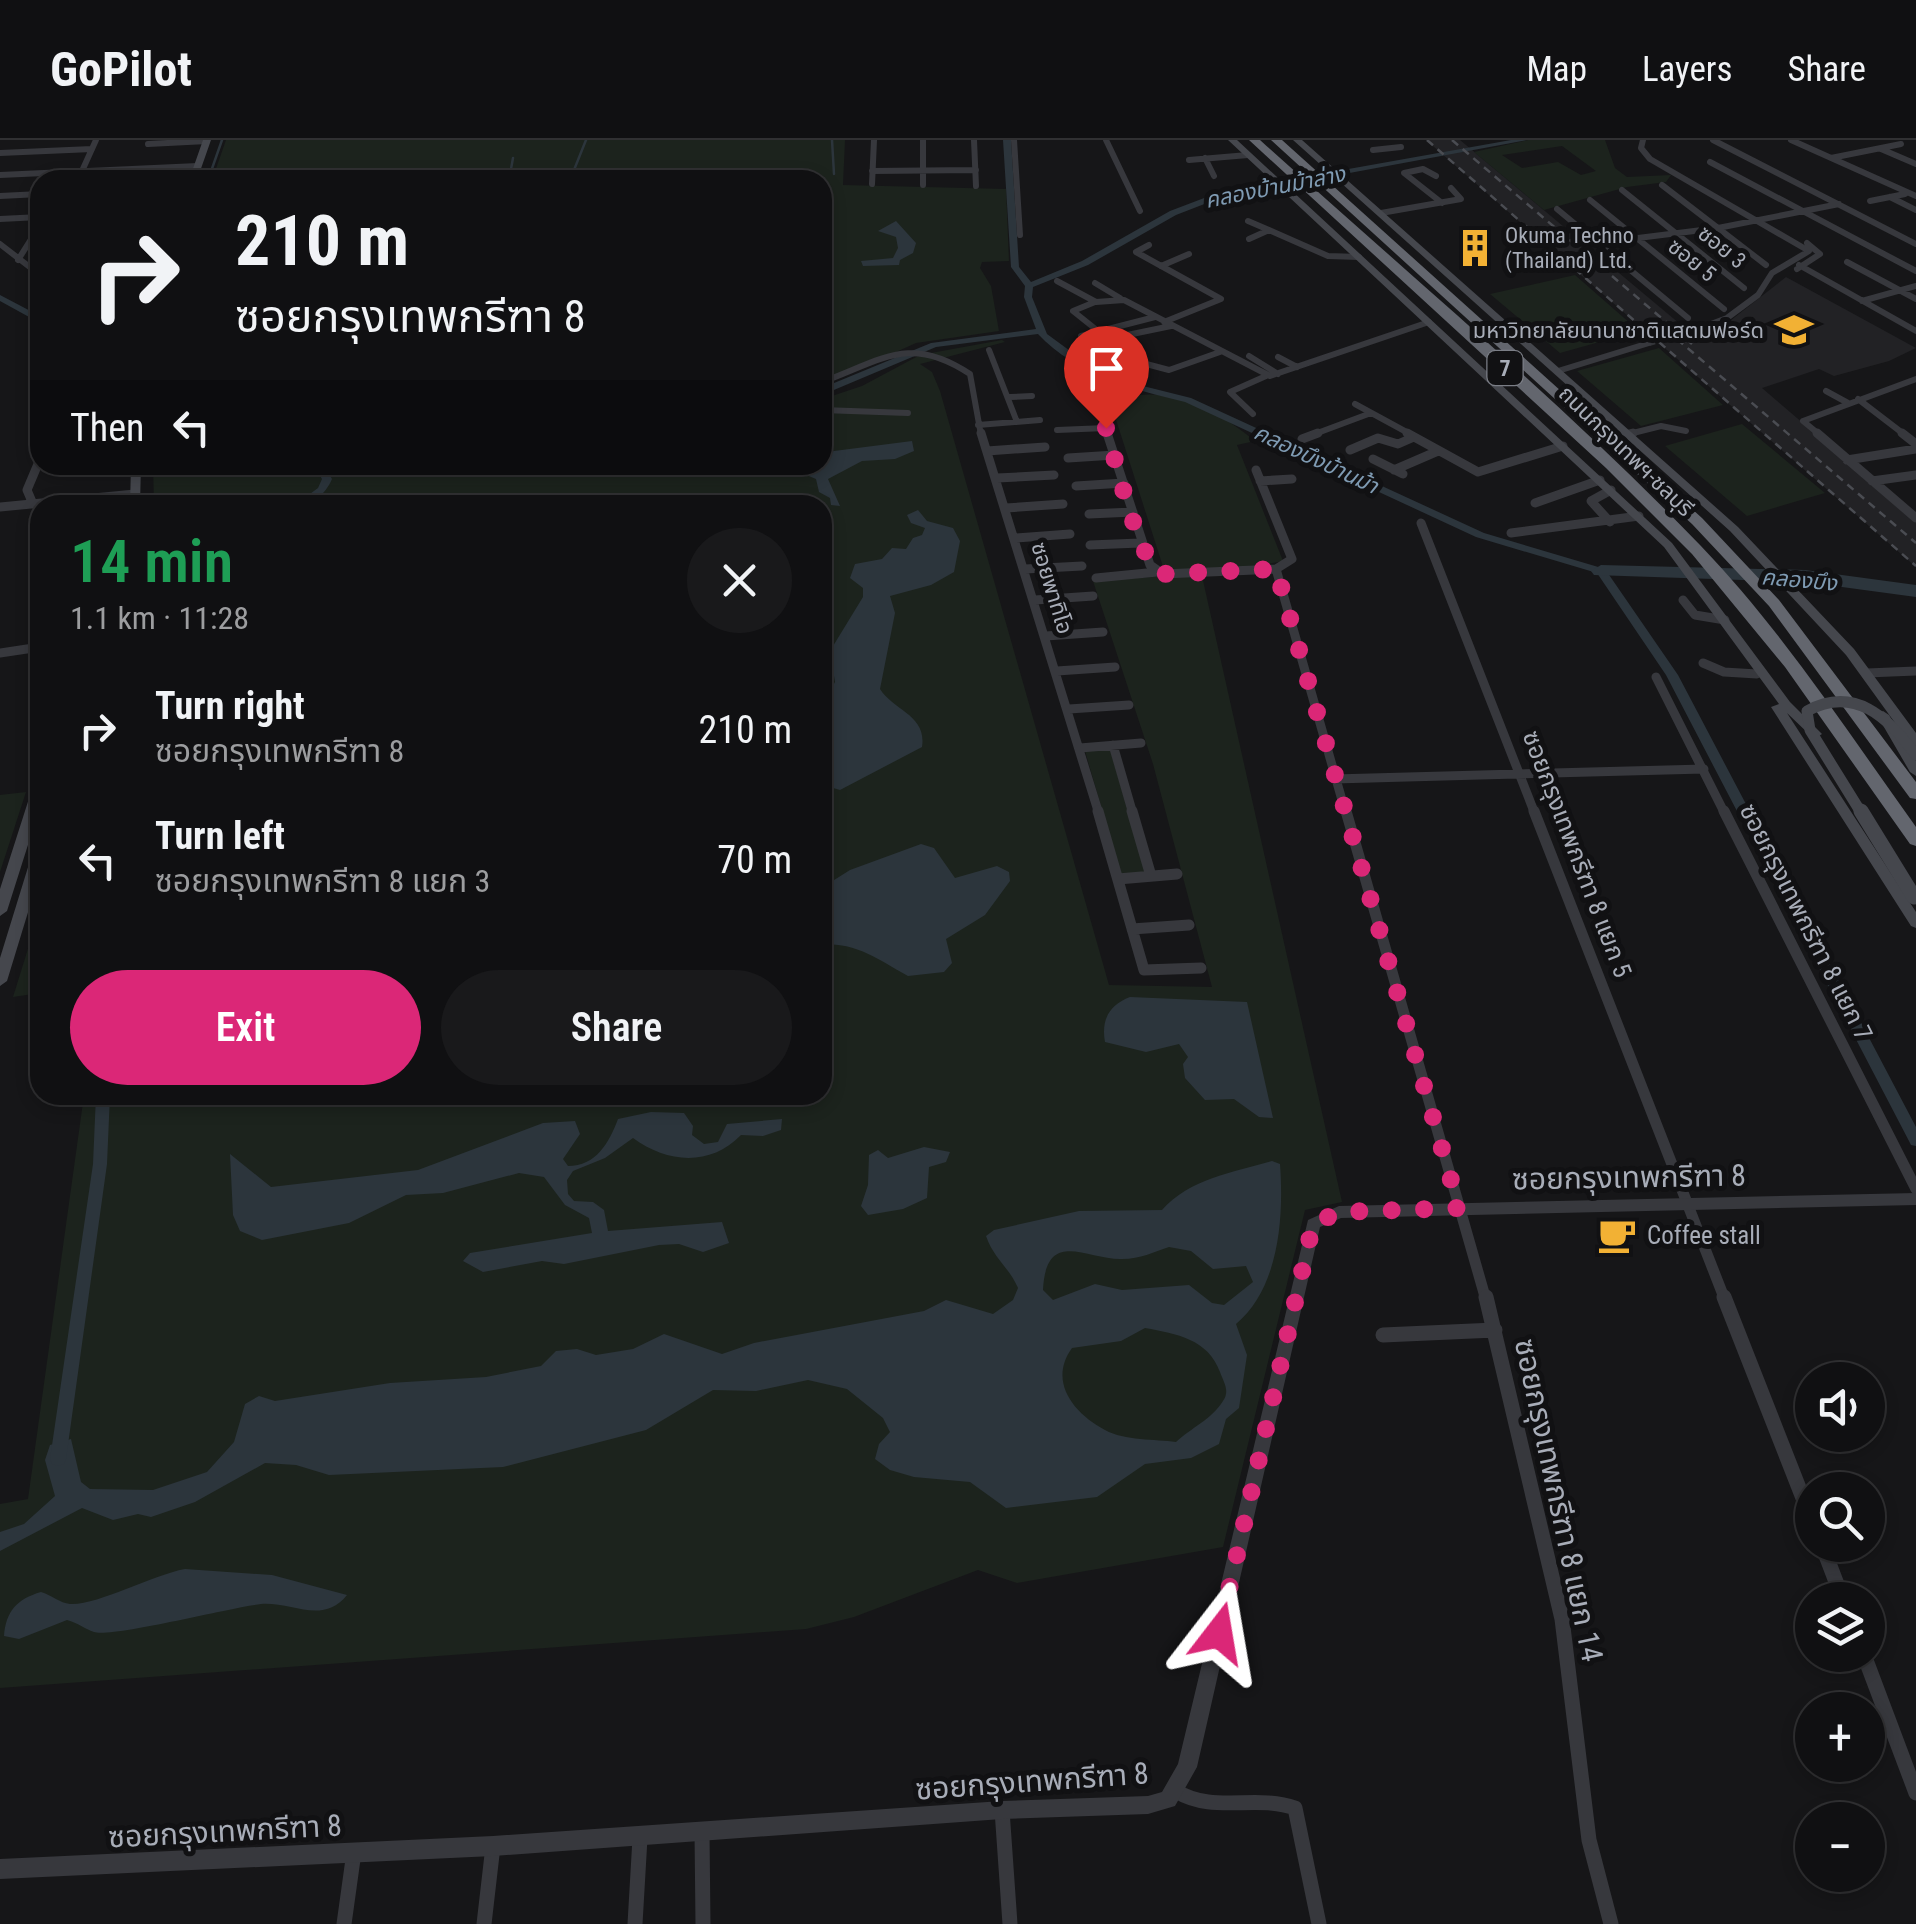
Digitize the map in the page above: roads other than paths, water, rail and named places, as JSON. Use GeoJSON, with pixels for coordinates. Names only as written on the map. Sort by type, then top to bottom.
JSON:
{"type":"FeatureCollection","features":[{"type":"Feature","properties":{"kind":"highway","name":"ถนนกรุงเทพฯ-ชลบุรี"},"geometry":{"type":"LineString","coordinates":[[1254,140],[1611,465],[1697,551],[1740,600],[1916,840]]}},
{"type":"Feature","properties":{"kind":"highway","name":"ถนนกรุงเทพฯ-ชลบุรี"},"geometry":{"type":"LineString","coordinates":[[1276,140],[1638,464],[1722,547],[1774,603],[1916,794]]}},
{"type":"Feature","properties":{"kind":"main road"},"geometry":{"type":"LineString","coordinates":[[1232,140],[1668,545],[1791,711],[1812,730],[1915,894]]}},
{"type":"Feature","properties":{"kind":"main road"},"geometry":{"type":"LineString","coordinates":[[1297,140],[1765,560],[1867,673],[1916,742]]}},
{"type":"Feature","properties":{"kind":"main road"},"geometry":{"type":"LineString","coordinates":[[197,170],[207,141]]}},
{"type":"Feature","properties":{"kind":"main road"},"geometry":{"type":"LineString","coordinates":[[1831,635],[1879,704],[1891,735],[1916,772]]}},
{"type":"Feature","properties":{"kind":"main road"},"geometry":{"type":"LineString","coordinates":[[1752,658],[1757,674],[1916,923]]}},
{"type":"Feature","properties":{"kind":"main road"},"geometry":{"type":"LineString","coordinates":[[1915,894],[1810,730],[1808,710],[1836,700],[1872,708],[1889,718],[1916,755]]}},
{"type":"Feature","properties":{"kind":"main road"},"geometry":{"type":"LineString","coordinates":[[0,911],[30,817]]}},
{"type":"Feature","properties":{"kind":"main road"},"geometry":{"type":"LineString","coordinates":[[0,980],[30,883]]}},
{"type":"Feature","properties":{"kind":"street"},"geometry":{"type":"LineString","coordinates":[[40,151],[46,140]]}},
{"type":"Feature","properties":{"kind":"street"},"geometry":{"type":"LineString","coordinates":[[82,170],[96,140]]}},
{"type":"Feature","properties":{"kind":"street"},"geometry":{"type":"LineString","coordinates":[[872,184],[874,140]]}},
{"type":"Feature","properties":{"kind":"street"},"geometry":{"type":"LineString","coordinates":[[923,140],[924,185]]}},
{"type":"Feature","properties":{"kind":"street"},"geometry":{"type":"LineString","coordinates":[[974,140],[976,186]]}},
{"type":"Feature","properties":{"kind":"street"},"geometry":{"type":"LineString","coordinates":[[1014,140],[1020,236]]}},
{"type":"Feature","properties":{"kind":"street"},"geometry":{"type":"LineString","coordinates":[[1106,140],[1140,211]]}},
{"type":"Feature","properties":{"kind":"street"},"geometry":{"type":"LineString","coordinates":[[1362,140],[1380,156]]}},
{"type":"Feature","properties":{"kind":"street"},"geometry":{"type":"LineString","coordinates":[[1642,140],[1640,148],[1650,158],[1817,250],[1818,259],[1770,279],[1728,318],[1694,330]]}},
{"type":"Feature","properties":{"kind":"street"},"geometry":{"type":"LineString","coordinates":[[1653,140],[1649,148],[1658,158],[1763,221]]}},
{"type":"Feature","properties":{"kind":"street"},"geometry":{"type":"LineString","coordinates":[[1713,140],[1916,244]]}},
{"type":"Feature","properties":{"kind":"street"},"geometry":{"type":"LineString","coordinates":[[1791,140],[1912,195]]}},
{"type":"Feature","properties":{"kind":"street"},"geometry":{"type":"LineString","coordinates":[[134,169],[149,142],[207,141]]}},
{"type":"Feature","properties":{"kind":"street"},"geometry":{"type":"LineString","coordinates":[[1832,158],[1901,144]]}},
{"type":"Feature","properties":{"kind":"street"},"geometry":{"type":"LineString","coordinates":[[1372,150],[1401,147]]}},
{"type":"Feature","properties":{"kind":"street"},"geometry":{"type":"LineString","coordinates":[[0,153],[92,148]]}},
{"type":"Feature","properties":{"kind":"street"},"geometry":{"type":"LineString","coordinates":[[1881,149],[1916,164]]}},
{"type":"Feature","properties":{"kind":"street"},"geometry":{"type":"LineString","coordinates":[[1188,160],[1248,155]]}},
{"type":"Feature","properties":{"kind":"street"},"geometry":{"type":"LineString","coordinates":[[1205,158],[1214,176]]}},
{"type":"Feature","properties":{"kind":"street"},"geometry":{"type":"LineString","coordinates":[[1710,162],[1916,270]]}},
{"type":"Feature","properties":{"kind":"street"},"geometry":{"type":"LineString","coordinates":[[108,170],[198,166]]}},
{"type":"Feature","properties":{"kind":"street"},"geometry":{"type":"LineString","coordinates":[[1436,176],[1423,169],[1404,172],[1442,203]]}},
{"type":"Feature","properties":{"kind":"street"},"geometry":{"type":"LineString","coordinates":[[872,170],[976,170]]}},
{"type":"Feature","properties":{"kind":"street"},"geometry":{"type":"LineString","coordinates":[[0,175],[30,174]]}},
{"type":"Feature","properties":{"kind":"street"},"geometry":{"type":"LineString","coordinates":[[1662,184],[1766,264]]}},
{"type":"Feature","properties":{"kind":"street"},"geometry":{"type":"LineString","coordinates":[[1381,214],[1461,199],[1451,188]]}},
{"type":"Feature","properties":{"kind":"street","name":"ซอย 3"},"geometry":{"type":"LineString","coordinates":[[1622,190],[1744,288]]}},
{"type":"Feature","properties":{"kind":"street"},"geometry":{"type":"LineString","coordinates":[[0,196],[30,194]]}},
{"type":"Feature","properties":{"kind":"street"},"geometry":{"type":"LineString","coordinates":[[1873,199],[1912,195]]}},
{"type":"Feature","properties":{"kind":"street"},"geometry":{"type":"LineString","coordinates":[[1890,197],[1916,210]]}},
{"type":"Feature","properties":{"kind":"street","name":"ซอย 5"},"geometry":{"type":"LineString","coordinates":[[1590,200],[1724,309]]}},
{"type":"Feature","properties":{"kind":"street"},"geometry":{"type":"LineString","coordinates":[[1598,243],[1763,221],[1840,204]]}},
{"type":"Feature","properties":{"kind":"street"},"geometry":{"type":"LineString","coordinates":[[1557,208],[1688,318]]}},
{"type":"Feature","properties":{"kind":"street"},"geometry":{"type":"LineString","coordinates":[[0,219],[30,218]]}},
{"type":"Feature","properties":{"kind":"street"},"geometry":{"type":"LineString","coordinates":[[1248,221],[1328,256],[1359,257]]}},
{"type":"Feature","properties":{"kind":"street"},"geometry":{"type":"LineString","coordinates":[[1248,239],[1269,230]]}},
{"type":"Feature","properties":{"kind":"street"},"geometry":{"type":"LineString","coordinates":[[18,260],[30,241]]}},
{"type":"Feature","properties":{"kind":"street"},"geometry":{"type":"LineString","coordinates":[[0,244],[30,269]]}},
{"type":"Feature","properties":{"kind":"street"},"geometry":{"type":"LineString","coordinates":[[1124,300],[1096,302],[1073,311],[1108,339],[1125,339],[1221,299],[1136,252],[1150,246]]}},
{"type":"Feature","properties":{"kind":"street"},"geometry":{"type":"LineString","coordinates":[[1160,266],[1190,254]]}},
{"type":"Feature","properties":{"kind":"street"},"geometry":{"type":"LineString","coordinates":[[1847,262],[1916,299]]}},
{"type":"Feature","properties":{"kind":"street"},"geometry":{"type":"LineString","coordinates":[[1796,267],[1916,330]]}},
{"type":"Feature","properties":{"kind":"street"},"geometry":{"type":"LineString","coordinates":[[1057,280],[1096,302]]}},
{"type":"Feature","properties":{"kind":"street"},"geometry":{"type":"LineString","coordinates":[[1095,284],[1266,376]]}},
{"type":"Feature","properties":{"kind":"street"},"geometry":{"type":"LineString","coordinates":[[1862,301],[1916,286]]}},
{"type":"Feature","properties":{"kind":"street"},"geometry":{"type":"LineString","coordinates":[[1081,336],[1163,322]]}},
{"type":"Feature","properties":{"kind":"street"},"geometry":{"type":"LineString","coordinates":[[1254,414],[1230,392],[1266,376],[1429,322]]}},
{"type":"Feature","properties":{"kind":"street"},"geometry":{"type":"LineString","coordinates":[[1558,371],[1649,343]]}},
{"type":"Feature","properties":{"kind":"street"},"geometry":{"type":"LineString","coordinates":[[989,350],[1017,422]]}},
{"type":"Feature","properties":{"kind":"street","name":"ซอยพาทิโอ"},"geometry":{"type":"LineString","coordinates":[[832,378],[892,351],[926,351],[944,356],[970,374],[978,425],[1026,569],[1144,970],[1201,968]]}},
{"type":"Feature","properties":{"kind":"street"},"geometry":{"type":"LineString","coordinates":[[1109,371],[1135,361],[1169,370],[1220,352]]}},
{"type":"Feature","properties":{"kind":"street"},"geometry":{"type":"LineString","coordinates":[[1249,356],[1278,374]]}},
{"type":"Feature","properties":{"kind":"street"},"geometry":{"type":"LineString","coordinates":[[1278,357],[1298,367]]}},
{"type":"Feature","properties":{"kind":"street"},"geometry":{"type":"LineString","coordinates":[[1916,379],[1803,421],[1916,518]]}},
{"type":"Feature","properties":{"kind":"street"},"geometry":{"type":"LineString","coordinates":[[1094,391],[1140,543],[1157,572]]}},
{"type":"Feature","properties":{"kind":"street"},"geometry":{"type":"LineString","coordinates":[[1826,392],[1853,401],[1916,446]]}},
{"type":"Feature","properties":{"kind":"street"},"geometry":{"type":"LineString","coordinates":[[1010,397],[1032,396]]}},
{"type":"Feature","properties":{"kind":"street"},"geometry":{"type":"LineString","coordinates":[[1355,404],[1484,472],[1564,446]]}},
{"type":"Feature","properties":{"kind":"street"},"geometry":{"type":"LineString","coordinates":[[832,410],[908,413]]}},
{"type":"Feature","properties":{"kind":"street"},"geometry":{"type":"LineString","coordinates":[[1302,439],[1371,412]]}},
{"type":"Feature","properties":{"kind":"street"},"geometry":{"type":"LineString","coordinates":[[978,425],[1040,420]]}},
{"type":"Feature","properties":{"kind":"street"},"geometry":{"type":"LineString","coordinates":[[1629,434],[1661,426],[1686,431]]}},
{"type":"Feature","properties":{"kind":"street"},"geometry":{"type":"LineString","coordinates":[[1057,430],[1106,428]]}},
{"type":"Feature","properties":{"kind":"street"},"geometry":{"type":"LineString","coordinates":[[1350,450],[1378,438],[1398,444],[1414,437]]}},
{"type":"Feature","properties":{"kind":"street"},"geometry":{"type":"LineString","coordinates":[[1847,460],[1916,446]]}},
{"type":"Feature","properties":{"kind":"street"},"geometry":{"type":"LineString","coordinates":[[987,450],[1045,447]]}},
{"type":"Feature","properties":{"kind":"street"},"geometry":{"type":"LineString","coordinates":[[1373,459],[1399,472],[1438,450]]}},
{"type":"Feature","properties":{"kind":"street"},"geometry":{"type":"LineString","coordinates":[[1068,458],[1115,456]]}},
{"type":"Feature","properties":{"kind":"street"},"geometry":{"type":"LineString","coordinates":[[997,478],[1054,475]]}},
{"type":"Feature","properties":{"kind":"street"},"geometry":{"type":"LineString","coordinates":[[1096,578],[1276,569],[1292,558],[1258,475],[1292,479]]}},
{"type":"Feature","properties":{"kind":"street"},"geometry":{"type":"LineString","coordinates":[[1872,482],[1916,475]]}},
{"type":"Feature","properties":{"kind":"street"},"geometry":{"type":"LineString","coordinates":[[1076,486],[1124,483]]}},
{"type":"Feature","properties":{"kind":"street"},"geometry":{"type":"LineString","coordinates":[[1566,500],[1606,485]]}},
{"type":"Feature","properties":{"kind":"street"},"geometry":{"type":"LineString","coordinates":[[1535,503],[1606,485]]}},
{"type":"Feature","properties":{"kind":"street"},"geometry":{"type":"LineString","coordinates":[[1606,485],[1591,501],[1610,522]]}},
{"type":"Feature","properties":{"kind":"street"},"geometry":{"type":"LineString","coordinates":[[0,507],[30,504]]}},
{"type":"Feature","properties":{"kind":"street"},"geometry":{"type":"LineString","coordinates":[[1006,508],[1063,504]]}},
{"type":"Feature","properties":{"kind":"street"},"geometry":{"type":"LineString","coordinates":[[1902,507],[1916,505]]}},
{"type":"Feature","properties":{"kind":"street"},"geometry":{"type":"LineString","coordinates":[[1089,514],[1133,512]]}},
{"type":"Feature","properties":{"kind":"street"},"geometry":{"type":"LineString","coordinates":[[1511,533],[1639,516]]}},
{"type":"Feature","properties":{"kind":"street","name":"ซอยกรุงเทพกรีฑา 8 แยก 5"},"geometry":{"type":"LineString","coordinates":[[1421,523],[1795,1476]]}},
{"type":"Feature","properties":{"kind":"street"},"geometry":{"type":"LineString","coordinates":[[1016,538],[1070,534]]}},
{"type":"Feature","properties":{"kind":"street"},"geometry":{"type":"LineString","coordinates":[[1090,545],[1140,543]]}},
{"type":"Feature","properties":{"kind":"street"},"geometry":{"type":"LineString","coordinates":[[1026,569],[1082,566]]}},
{"type":"Feature","properties":{"kind":"street","name":"ซอยกรุงเทพกรีฑา 8 แยก 14"},"geometry":{"type":"LineString","coordinates":[[1276,569],[1495,1330],[1562,1618],[1588,1840],[1611,1924]]}},
{"type":"Feature","properties":{"kind":"street"},"geometry":{"type":"LineString","coordinates":[[1035,600],[1093,596]]}},
{"type":"Feature","properties":{"kind":"street"},"geometry":{"type":"LineString","coordinates":[[1683,600],[1695,615],[1726,620]]}},
{"type":"Feature","properties":{"kind":"street"},"geometry":{"type":"LineString","coordinates":[[1046,636],[1104,632]]}},
{"type":"Feature","properties":{"kind":"street"},"geometry":{"type":"LineString","coordinates":[[0,652],[30,648]]}},
{"type":"Feature","properties":{"kind":"street"},"geometry":{"type":"LineString","coordinates":[[1704,663],[1724,672],[1757,674]]}},
{"type":"Feature","properties":{"kind":"street"},"geometry":{"type":"LineString","coordinates":[[1057,671],[1115,667]]}},
{"type":"Feature","properties":{"kind":"street"},"geometry":{"type":"LineString","coordinates":[[1867,673],[1916,671]]}},
{"type":"Feature","properties":{"kind":"street","name":"ซอยกรุงเทพกรีฑา 8 แยก 7"},"geometry":{"type":"LineString","coordinates":[[1656,676],[1916,1188]]}},
{"type":"Feature","properties":{"kind":"street"},"geometry":{"type":"LineString","coordinates":[[1068,709],[1128,705]]}},
{"type":"Feature","properties":{"kind":"street"},"geometry":{"type":"LineString","coordinates":[[1080,748],[1141,743]]}},
{"type":"Feature","properties":{"kind":"street"},"geometry":{"type":"LineString","coordinates":[[1113,745],[1151,876]]}},
{"type":"Feature","properties":{"kind":"street"},"geometry":{"type":"LineString","coordinates":[[1334,778],[1704,769]]}},
{"type":"Feature","properties":{"kind":"street"},"geometry":{"type":"LineString","coordinates":[[1118,879],[1177,874]]}},
{"type":"Feature","properties":{"kind":"street"},"geometry":{"type":"LineString","coordinates":[[1132,929],[1189,925]]}},
{"type":"Feature","properties":{"kind":"street","name":"ซอยกรุงเทพกรีฑา 8"},"geometry":{"type":"LineString","coordinates":[[0,1869],[640,1838],[1002,1810],[1148,1805],[1168,1799],[1188,1767],[1313,1224],[1339,1212],[1916,1199]]}},
{"type":"Feature","properties":{"kind":"street"},"geometry":{"type":"LineString","coordinates":[[1383,1335],[1495,1330]]}},
{"type":"Feature","properties":{"kind":"street"},"geometry":{"type":"LineString","coordinates":[[1870,1672],[1916,1793]]}},
{"type":"Feature","properties":{"kind":"street"},"geometry":{"type":"LineString","coordinates":[[1176,1791],[1196,1804],[1280,1800],[1295,1808],[1319,1924]]}},
{"type":"Feature","properties":{"kind":"street"},"geometry":{"type":"LineString","coordinates":[[1002,1810],[1010,1924]]}},
{"type":"Feature","properties":{"kind":"street"},"geometry":{"type":"LineString","coordinates":[[702,1832],[703,1924]]}},
{"type":"Feature","properties":{"kind":"street"},"geometry":{"type":"LineString","coordinates":[[634,1924],[640,1838]]}},
{"type":"Feature","properties":{"kind":"street"},"geometry":{"type":"LineString","coordinates":[[484,1924],[493,1846]]}},
{"type":"Feature","properties":{"kind":"street"},"geometry":{"type":"LineString","coordinates":[[344,1924],[354,1852]]}},
{"type":"Feature","properties":{"kind":"waterway"},"geometry":{"type":"LineString","coordinates":[[212,170],[222,140]]}},
{"type":"Feature","properties":{"kind":"waterway"},"geometry":{"type":"LineString","coordinates":[[574,170],[586,140]]}},
{"type":"Feature","properties":{"kind":"waterway"},"geometry":{"type":"LineString","coordinates":[[832,140],[834,174]]}},
{"type":"Feature","properties":{"kind":"waterway"},"geometry":{"type":"LineString","coordinates":[[1007,140],[1015,267],[1029,286]]}},
{"type":"Feature","properties":{"kind":"waterway","name":"คลองบ้านม้าล่าง"},"geometry":{"type":"LineString","coordinates":[[1029,286],[1085,263],[1173,213],[1223,194],[1523,140]]}},
{"type":"Feature","properties":{"kind":"waterway"},"geometry":{"type":"LineString","coordinates":[[511,170],[513,158]]}},
{"type":"Feature","properties":{"kind":"waterway","name":"คลองบึงบ้านม้า"},"geometry":{"type":"LineString","coordinates":[[1029,286],[1028,297],[1043,335],[1089,369],[1136,387],[1188,400],[1480,535],[1601,571],[1672,675],[1916,1141]]}},
{"type":"Feature","properties":{"kind":"waterway"},"geometry":{"type":"LineString","coordinates":[[0,298],[30,314]]}},
{"type":"Feature","properties":{"kind":"waterway"},"geometry":{"type":"LineString","coordinates":[[832,388],[934,345],[1039,331]]}},
{"type":"Feature","properties":{"kind":"waterway"},"geometry":{"type":"LineString","coordinates":[[315,495],[322,490],[325,475]]}},
{"type":"Feature","properties":{"kind":"waterway","name":"คลองบึง"},"geometry":{"type":"LineString","coordinates":[[1601,571],[1805,576],[1916,591]]}},
{"type":"Feature","properties":{"kind":"waterway"},"geometry":{"type":"LineString","coordinates":[[58,1459],[100,1164],[103,1105]]}},
{"type":"Feature","properties":{"kind":"tunnel"},"geometry":{"type":"LineString","coordinates":[[1649,343],[1695,330]]}},
{"type":"Feature","properties":{"kind":"railway"},"geometry":{"type":"LineString","coordinates":[[1427,140],[1916,566]]}},
{"type":"Feature","properties":{"kind":"railway"},"geometry":{"type":"LineString","coordinates":[[1452,140],[1692,344]]}},
{"type":"Feature","properties":{"kind":"railway"},"geometry":{"type":"LineString","coordinates":[[1677,339],[1916,543]]}},
{"type":"Feature","properties":{"kind":"place","name":"Okuma Techno (Thailand) Ltd."},"geometry":{"type":"Point","coordinates":[1475,248]}},
{"type":"Feature","properties":{"kind":"place","name":"มหาวิทยาลัยนานาชาติแสตมฟอร์ด"},"geometry":{"type":"Point","coordinates":[1794,330]}},
{"type":"Feature","properties":{"kind":"place","name":"Coffee stall"},"geometry":{"type":"Point","coordinates":[1617,1235]}}]}
